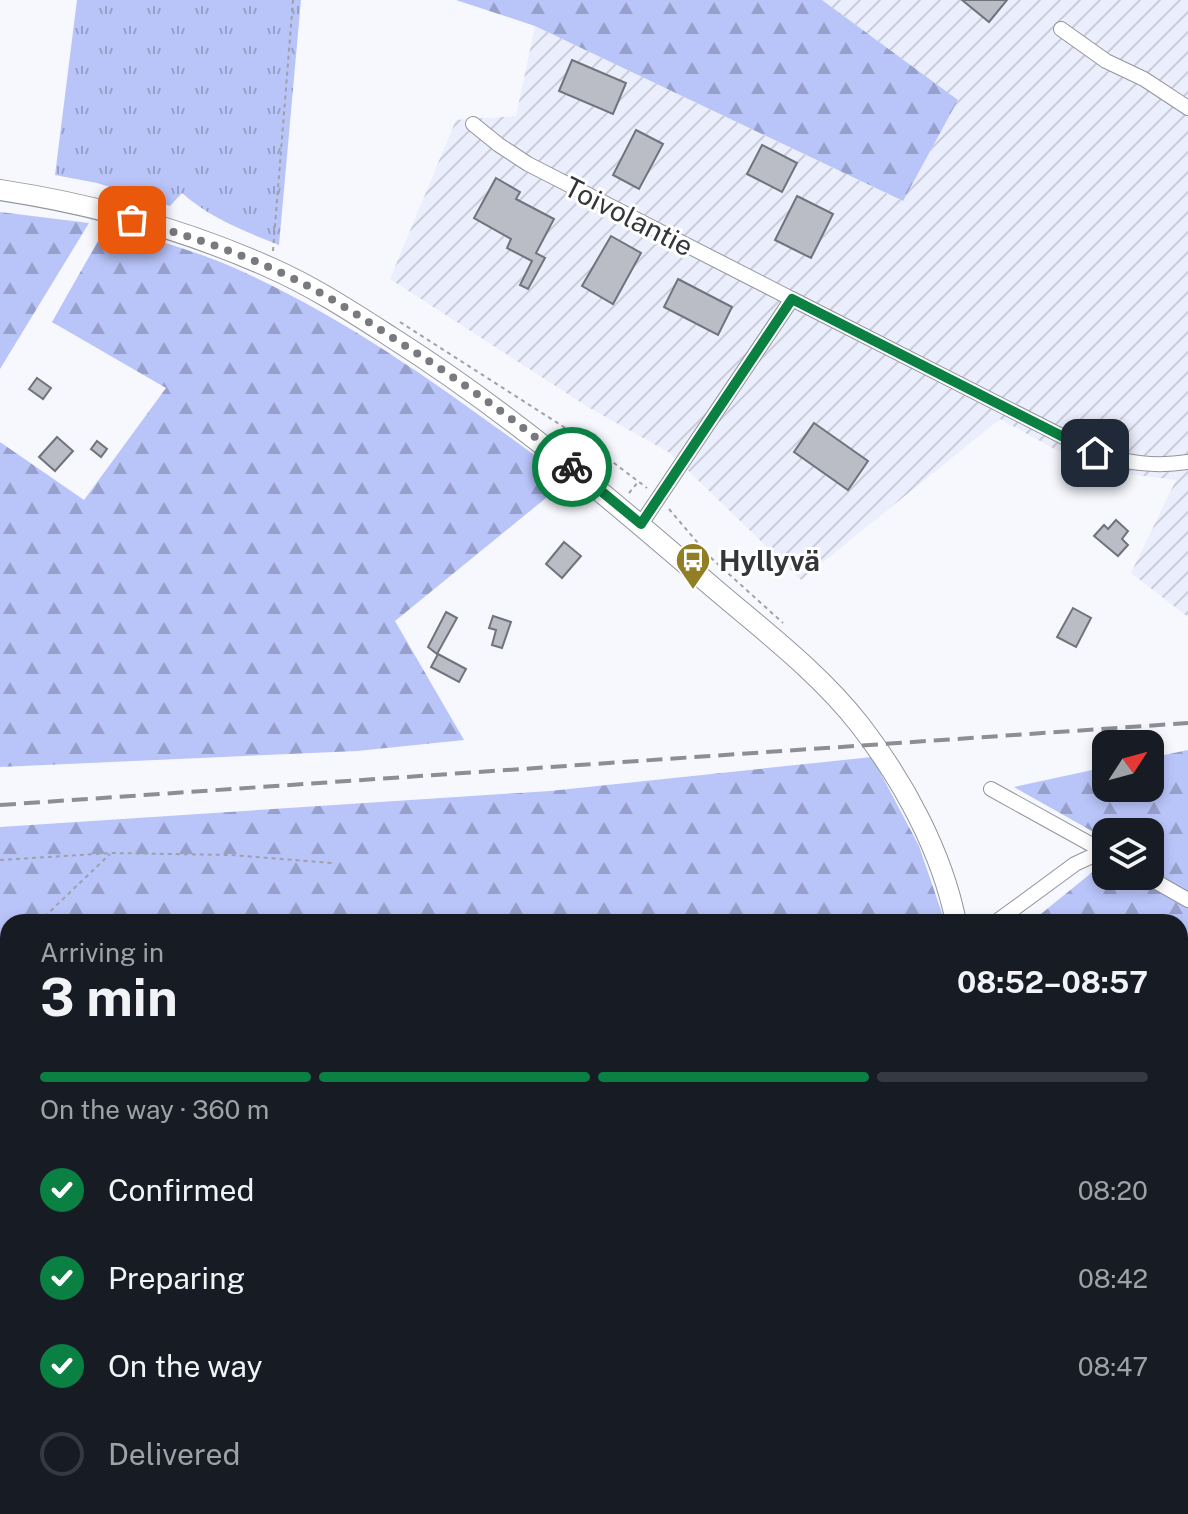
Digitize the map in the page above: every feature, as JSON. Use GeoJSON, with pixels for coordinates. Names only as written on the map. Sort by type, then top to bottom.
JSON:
{"type":"FeatureCollection","features":[{"type":"Feature","properties":{"kind":"street"},"geometry":{"type":"LineString","coordinates":[[1061,29],[1106,61],[1144,79],[1188,108]]}},
{"type":"Feature","properties":{"kind":"street","name":"Toivolantie"},"geometry":{"type":"LineString","coordinates":[[473,124],[528,164],[1095,453],[1119,461],[1152,466],[1188,462]]}},
{"type":"Feature","properties":{"kind":"street"},"geometry":{"type":"LineString","coordinates":[[0,190],[56,198],[187,235],[272,268],[333,299],[426,358],[525,429],[791,654],[858,722],[882,755],[920,822],[953,914]]}},
{"type":"Feature","properties":{"kind":"street"},"geometry":{"type":"LineString","coordinates":[[641,524],[792,299]]}},
{"type":"Feature","properties":{"kind":"street"},"geometry":{"type":"LineString","coordinates":[[991,789],[1092,845]]}},
{"type":"Feature","properties":{"kind":"street"},"geometry":{"type":"LineString","coordinates":[[1007,914],[1075,864],[1092,857]]}},
{"type":"Feature","properties":{"kind":"street"},"geometry":{"type":"LineString","coordinates":[[1164,886],[1188,900]]}},
{"type":"Feature","properties":{"kind":"path"},"geometry":{"type":"LineString","coordinates":[[272,268],[293,0]]}},
{"type":"Feature","properties":{"kind":"path"},"geometry":{"type":"LineString","coordinates":[[0,860],[111,853],[231,855],[332,863]]}},
{"type":"Feature","properties":{"kind":"path"},"geometry":{"type":"LineString","coordinates":[[47,914],[111,853]]}},
{"type":"Feature","properties":{"kind":"shaded area"},"geometry":{"type":"Polygon","coordinates":[[[822,0],[1188,0],[1188,617],[1131,573],[1176,480],[1091,469],[1000,419],[801,580],[670,453],[588,407],[390,279],[456,120],[516,116],[535,26],[902,201],[958,100],[822,0]]]}},
{"type":"Feature","properties":{"kind":"green space"},"geometry":{"type":"Polygon","coordinates":[[[77,0],[301,0],[279,245],[216,217],[182,193],[170,206],[97,183],[55,175],[77,0]]]}},
{"type":"Feature","properties":{"kind":"green space"},"geometry":{"type":"Polygon","coordinates":[[[456,0],[822,0],[958,100],[903,201],[535,26],[456,0]]]}},
{"type":"Feature","properties":{"kind":"green space"},"geometry":{"type":"Polygon","coordinates":[[[0,212],[89,223],[0,369],[0,212]]]}},
{"type":"Feature","properties":{"kind":"green space"},"geometry":{"type":"Polygon","coordinates":[[[107,225],[223,263],[315,308],[402,361],[568,480],[395,621],[464,740],[357,751],[0,767],[0,442],[84,500],[166,388],[52,322],[107,225]]]}},
{"type":"Feature","properties":{"kind":"green space"},"geometry":{"type":"Polygon","coordinates":[[[1188,750],[1188,914],[1041,914],[1092,872],[1092,890],[1164,890],[1164,818],[1092,818],[1092,831],[1014,787],[1092,770],[1092,802],[1164,802],[1164,755],[1188,750]]]}},
{"type":"Feature","properties":{"kind":"green space"},"geometry":{"type":"Polygon","coordinates":[[[872,757],[919,846],[942,914],[0,914],[0,827],[550,791],[872,757]]]}},
{"type":"Feature","properties":{"kind":"building"},"geometry":{"type":"Polygon","coordinates":[[[962,0],[1007,0],[989,22],[962,0]]]}},
{"type":"Feature","properties":{"kind":"building"},"geometry":{"type":"Polygon","coordinates":[[[572,60],[626,83],[613,114],[559,91],[572,60]]]}},
{"type":"Feature","properties":{"kind":"building"},"geometry":{"type":"Polygon","coordinates":[[[636,130],[663,144],[639,189],[613,175],[636,130]]]}},
{"type":"Feature","properties":{"kind":"building"},"geometry":{"type":"Polygon","coordinates":[[[762,145],[797,163],[782,192],[747,174],[762,145]]]}},
{"type":"Feature","properties":{"kind":"building"},"geometry":{"type":"Polygon","coordinates":[[[496,178],[520,192],[516,199],[554,219],[536,253],[545,258],[528,289],[520,285],[532,261],[507,248],[511,239],[474,218],[496,178]]]}},
{"type":"Feature","properties":{"kind":"building"},"geometry":{"type":"Polygon","coordinates":[[[797,196],[833,214],[811,258],[775,240],[797,196]]]}},
{"type":"Feature","properties":{"kind":"building"},"geometry":{"type":"Polygon","coordinates":[[[611,236],[641,253],[613,304],[582,286],[611,236]]]}},
{"type":"Feature","properties":{"kind":"building"},"geometry":{"type":"Polygon","coordinates":[[[678,279],[732,307],[718,335],[664,307],[678,279]]]}},
{"type":"Feature","properties":{"kind":"building"},"geometry":{"type":"Polygon","coordinates":[[[37,378],[51,388],[43,399],[29,389],[37,378]]]}},
{"type":"Feature","properties":{"kind":"building"},"geometry":{"type":"Polygon","coordinates":[[[814,423],[868,461],[848,490],[794,452],[814,423]]]}},
{"type":"Feature","properties":{"kind":"building"},"geometry":{"type":"Polygon","coordinates":[[[57,437],[73,451],[55,471],[39,457],[57,437]]]}},
{"type":"Feature","properties":{"kind":"building"},"geometry":{"type":"Polygon","coordinates":[[[97,441],[107,449],[101,457],[91,449],[97,441]]]}},
{"type":"Feature","properties":{"kind":"building"},"geometry":{"type":"Polygon","coordinates":[[[1116,520],[1128,531],[1122,539],[1128,545],[1118,556],[1094,536],[1104,525],[1108,529],[1116,520]]]}},
{"type":"Feature","properties":{"kind":"building"},"geometry":{"type":"Polygon","coordinates":[[[564,542],[581,556],[562,578],[546,564],[564,542]]]}},
{"type":"Feature","properties":{"kind":"building"},"geometry":{"type":"Polygon","coordinates":[[[1073,608],[1091,618],[1076,647],[1057,637],[1073,608]]]}},
{"type":"Feature","properties":{"kind":"building"},"geometry":{"type":"Polygon","coordinates":[[[446,612],[457,618],[437,654],[428,647],[446,612]]]}},
{"type":"Feature","properties":{"kind":"building"},"geometry":{"type":"Polygon","coordinates":[[[493,616],[511,622],[502,648],[492,645],[496,630],[489,628],[493,616]]]}},
{"type":"Feature","properties":{"kind":"building"},"geometry":{"type":"Polygon","coordinates":[[[438,654],[466,669],[459,682],[431,667],[438,654]]]}},
{"type":"Feature","properties":{"kind":"railway"},"geometry":{"type":"LineString","coordinates":[[0,805],[1188,723]]}},
{"type":"Feature","properties":{"kind":"way so far"},"geometry":{"type":"LineString","coordinates":[[132,220],[224,249],[272,268],[333,299],[426,358],[572,467]]}},
{"type":"Feature","properties":{"kind":"place","name":"Hyllyvä"},"geometry":{"type":"Point","coordinates":[693,591]}},
{"type":"Feature","properties":{"kind":"route"},"geometry":{"type":"LineString","coordinates":[[572,467],[641,524],[792,299],[1095,453]]}}]}
